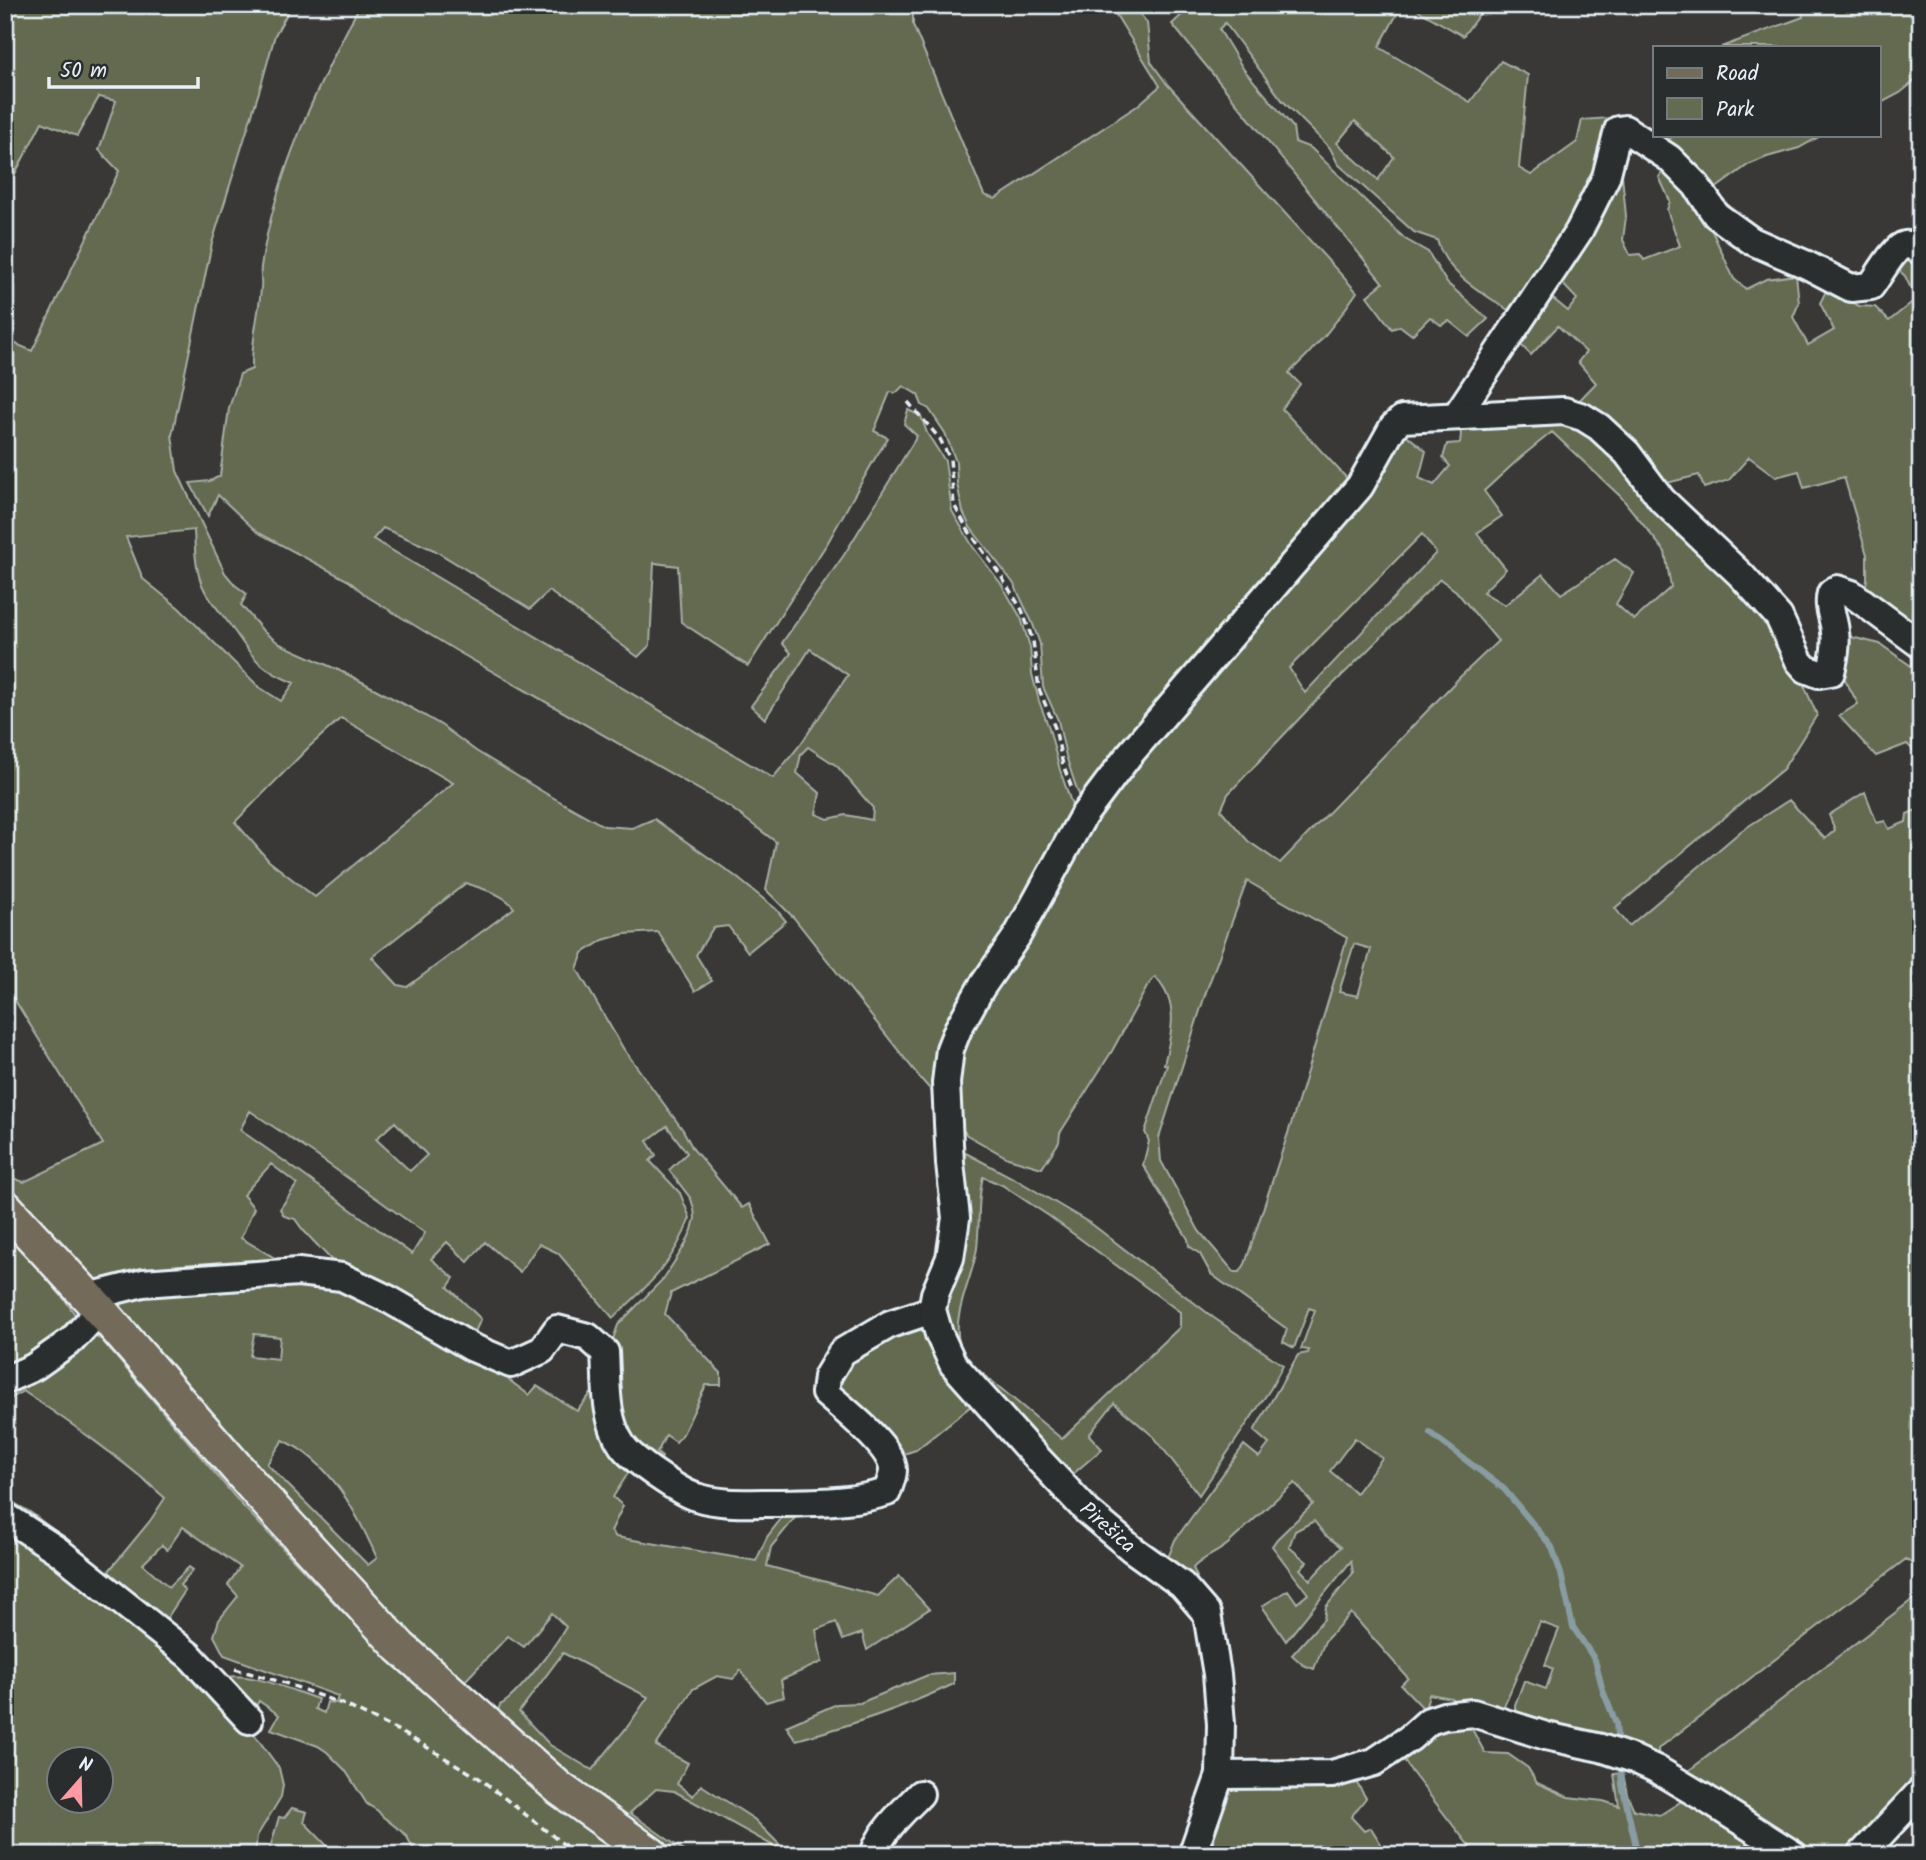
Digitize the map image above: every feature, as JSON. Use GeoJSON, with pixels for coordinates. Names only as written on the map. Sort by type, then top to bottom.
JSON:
{"type":"FeatureCollection","features":[{"type":"Feature","properties":{"kind":"main road"},"geometry":{"type":"LineString","coordinates":[[5,1207],[94,1303],[257,1491],[400,1647],[559,1788],[652,1855]]}},
{"type":"Feature","properties":{"kind":"street"},"geometry":{"type":"LineString","coordinates":[[1455,416],[1579,231],[1606,177],[1618,130],[1625,129],[1670,158],[1696,186],[1716,215],[1752,241],[1851,288],[1871,286],[1897,250],[1904,245],[1911,245],[1921,251]]}},
{"type":"Feature","properties":{"kind":"street"},"geometry":{"type":"LineString","coordinates":[[5,1380],[34,1367],[72,1340],[94,1303],[144,1283],[298,1272],[342,1277],[390,1300],[471,1347],[510,1364],[542,1350],[557,1329],[588,1337],[605,1352],[609,1417],[622,1447],[651,1471],[694,1497],[738,1503],[818,1502],[871,1497],[887,1492],[893,1471],[887,1452],[825,1393],[827,1377],[842,1352],[890,1324],[932,1310],[935,1294],[950,1258],[957,1218],[950,1163],[946,1083],[950,1049],[958,1029],[981,988],[1017,936],[1083,816],[1145,736],[1360,486],[1393,427],[1402,419],[1564,411],[1583,417],[1599,427],[1627,453],[1662,500],[1767,603],[1779,617],[1799,661],[1806,669],[1819,674],[1831,671],[1835,655],[1835,633],[1829,602],[1830,593],[1837,589],[1852,594],[1921,645]]}},
{"type":"Feature","properties":{"kind":"street","name":"Pirešica"},"geometry":{"type":"LineString","coordinates":[[932,1310],[939,1334],[953,1364],[1025,1445],[1088,1512],[1132,1549],[1182,1585],[1207,1614],[1218,1686],[1221,1724],[1220,1774],[1192,1855]]}},
{"type":"Feature","properties":{"kind":"street"},"geometry":{"type":"LineString","coordinates":[[5,1516],[57,1550],[190,1656],[249,1720]]}},
{"type":"Feature","properties":{"kind":"street"},"geometry":{"type":"LineString","coordinates":[[1220,1774],[1332,1774],[1374,1762],[1410,1738],[1429,1721],[1444,1716],[1473,1713],[1634,1759],[1703,1797],[1794,1855]]}},
{"type":"Feature","properties":{"kind":"street"},"geometry":{"type":"LineString","coordinates":[[1861,1855],[1921,1791]]}},
{"type":"Feature","properties":{"kind":"street"},"geometry":{"type":"LineString","coordinates":[[874,1855],[875,1849],[890,1827],[920,1794]]}},
{"type":"Feature","properties":{"kind":"path"},"geometry":{"type":"LineString","coordinates":[[908,402],[940,439],[950,459],[954,505],[1022,610],[1033,641],[1039,689],[1055,728],[1063,765],[1083,816]]}},
{"type":"Feature","properties":{"kind":"path"},"geometry":{"type":"LineString","coordinates":[[190,1656],[285,1683],[333,1700],[401,1732],[479,1778],[578,1855]]}},
{"type":"Feature","properties":{"kind":"green space"},"geometry":{"type":"Polygon","coordinates":[[[5,5],[292,5],[275,35],[212,243],[172,435],[177,471],[190,499],[225,573],[247,594],[241,605],[264,632],[280,644],[347,674],[411,708],[441,725],[476,751],[604,826],[632,828],[654,819],[735,876],[776,909],[786,921],[748,952],[728,926],[713,928],[696,955],[712,981],[695,991],[658,932],[624,934],[603,940],[583,953],[577,969],[623,1048],[683,1130],[693,1149],[742,1208],[749,1204],[770,1244],[671,1293],[665,1314],[721,1373],[721,1385],[706,1385],[683,1434],[676,1442],[666,1435],[657,1453],[662,1457],[657,1467],[618,1432],[611,1345],[618,1325],[664,1278],[692,1230],[695,1218],[691,1199],[669,1170],[687,1153],[667,1126],[647,1141],[656,1155],[650,1161],[680,1193],[690,1218],[676,1249],[648,1284],[613,1318],[558,1253],[539,1244],[520,1272],[485,1242],[468,1262],[447,1242],[431,1259],[454,1278],[448,1287],[481,1319],[472,1338],[337,1266],[295,1219],[284,1216],[280,1209],[297,1184],[271,1164],[243,1195],[254,1208],[241,1238],[278,1260],[272,1265],[108,1282],[92,1281],[77,1270],[5,1188],[5,1164],[15,1179],[24,1182],[103,1144],[5,984],[5,339],[32,351],[119,171],[99,150],[116,101],[99,97],[77,136],[42,122],[5,193],[5,5]],[[194,530],[126,537],[143,579],[179,608],[259,687],[281,701],[294,683],[270,671],[254,658],[209,597],[197,568],[194,530]],[[341,718],[235,822],[269,861],[315,897],[453,783],[341,718]],[[466,883],[372,957],[398,985],[407,987],[514,908],[499,896],[466,883]],[[250,1111],[240,1130],[412,1254],[425,1233],[250,1111]],[[395,1122],[376,1139],[410,1171],[427,1155],[395,1122]]]}},
{"type":"Feature","properties":{"kind":"green space"},"geometry":{"type":"Polygon","coordinates":[[[360,5],[913,5],[913,25],[984,195],[995,199],[1137,106],[1160,86],[1110,5],[1133,5],[1147,23],[1151,62],[1167,84],[1357,292],[1326,334],[1289,373],[1300,384],[1282,409],[1355,487],[1086,808],[1066,756],[1058,720],[1043,687],[1040,644],[1032,622],[1014,584],[970,527],[963,512],[956,462],[945,433],[929,409],[922,405],[918,395],[903,386],[896,393],[890,392],[874,431],[888,438],[828,542],[748,666],[681,622],[678,566],[654,563],[650,645],[638,657],[549,591],[530,609],[434,550],[383,528],[373,539],[773,778],[800,745],[848,675],[810,649],[765,719],[751,706],[791,653],[782,643],[844,555],[917,436],[904,424],[908,410],[921,416],[927,433],[945,461],[952,511],[1021,618],[1030,647],[1032,674],[1039,701],[1077,820],[937,1097],[794,918],[766,890],[776,842],[731,808],[455,650],[368,597],[349,581],[257,532],[218,495],[208,516],[190,483],[210,481],[220,476],[229,408],[240,374],[252,369],[261,267],[276,198],[313,99],[360,5]],[[808,747],[801,754],[797,773],[820,793],[816,814],[828,819],[846,815],[872,820],[873,808],[837,766],[808,747]]]}},
{"type":"Feature","properties":{"kind":"green space"},"geometry":{"type":"Polygon","coordinates":[[[1188,5],[1402,5],[1379,47],[1470,102],[1501,61],[1528,75],[1519,168],[1531,175],[1577,142],[1582,120],[1610,118],[1610,138],[1594,188],[1527,301],[1517,299],[1508,310],[1465,281],[1448,263],[1437,240],[1414,232],[1338,164],[1330,148],[1282,100],[1225,23],[1219,29],[1244,70],[1293,127],[1295,142],[1311,148],[1405,239],[1428,252],[1447,283],[1488,319],[1469,337],[1449,321],[1441,325],[1430,317],[1412,335],[1400,326],[1392,329],[1367,296],[1383,283],[1172,24],[1189,8],[1188,5]],[[1355,121],[1337,143],[1378,180],[1394,157],[1355,121]]]}},
{"type":"Feature","properties":{"kind":"green space"},"geometry":{"type":"Polygon","coordinates":[[[1409,5],[1486,5],[1463,36],[1409,5]]]}},
{"type":"Feature","properties":{"kind":"green space"},"geometry":{"type":"Polygon","coordinates":[[[1801,5],[1921,5],[1921,76],[1900,93],[1881,103],[1881,46],[1724,46],[1803,17],[1801,5]]]}},
{"type":"Feature","properties":{"kind":"green space"},"geometry":{"type":"Polygon","coordinates":[[[1673,136],[1820,136],[1799,148],[1748,165],[1708,194],[1666,142],[1673,136]]]}},
{"type":"Feature","properties":{"kind":"green space"},"geometry":{"type":"Polygon","coordinates":[[[1668,165],[1704,211],[1734,279],[1746,289],[1766,279],[1796,275],[1799,303],[1793,317],[1808,345],[1834,330],[1820,303],[1827,289],[1859,306],[1875,307],[1889,321],[1916,299],[1905,276],[1893,265],[1904,253],[1921,259],[1921,641],[1863,601],[1867,555],[1844,477],[1804,488],[1799,471],[1776,477],[1749,457],[1729,480],[1704,488],[1699,475],[1659,485],[1571,409],[1596,383],[1578,362],[1586,352],[1558,326],[1531,355],[1516,340],[1547,294],[1568,311],[1577,299],[1558,279],[1611,174],[1622,175],[1626,216],[1623,240],[1630,255],[1640,254],[1644,260],[1680,246],[1667,210],[1670,201],[1659,177],[1668,165]]]}},
{"type":"Feature","properties":{"kind":"green space"},"geometry":{"type":"Polygon","coordinates":[[[1551,418],[1584,426],[1771,609],[1817,715],[1783,769],[1615,908],[1629,926],[1741,831],[1789,800],[1825,839],[1835,830],[1829,815],[1865,792],[1877,823],[1885,821],[1889,829],[1906,822],[1907,814],[1921,808],[1921,1571],[1906,1559],[1658,1749],[1659,1761],[1516,1720],[1515,1705],[1524,1681],[1546,1689],[1553,1669],[1545,1665],[1559,1629],[1540,1622],[1501,1713],[1452,1710],[1452,1698],[1429,1694],[1425,1710],[1401,1685],[1408,1678],[1351,1613],[1325,1641],[1314,1669],[1303,1665],[1292,1655],[1324,1619],[1326,1607],[1353,1573],[1351,1561],[1286,1641],[1262,1606],[1288,1590],[1297,1603],[1308,1594],[1272,1546],[1313,1504],[1295,1483],[1229,1543],[1193,1568],[1197,1577],[1194,1583],[1170,1567],[1168,1558],[1175,1540],[1244,1445],[1259,1457],[1269,1444],[1254,1431],[1298,1355],[1308,1353],[1309,1350],[1301,1349],[1315,1310],[1309,1308],[1294,1348],[1283,1342],[1287,1329],[1211,1274],[1200,1254],[1189,1246],[1188,1239],[1143,1165],[1149,1141],[1145,1132],[1167,1065],[1164,1064],[1172,1018],[1168,997],[1155,977],[1060,1133],[1059,1142],[1042,1168],[1008,1158],[967,1135],[956,1121],[952,1066],[1083,832],[1404,433],[1426,451],[1419,478],[1434,485],[1450,466],[1443,458],[1447,444],[1460,443],[1461,434],[1457,423],[1551,418]],[[1552,432],[1484,491],[1502,516],[1477,533],[1506,569],[1483,592],[1505,605],[1543,574],[1561,594],[1615,559],[1634,573],[1616,604],[1634,620],[1671,587],[1665,552],[1621,497],[1552,432]],[[1422,534],[1289,668],[1305,693],[1436,553],[1422,534]],[[1440,579],[1315,702],[1228,794],[1221,810],[1248,841],[1280,863],[1498,641],[1456,591],[1440,579]],[[1247,881],[1206,992],[1159,1138],[1161,1161],[1199,1231],[1234,1272],[1240,1272],[1245,1264],[1294,1115],[1347,938],[1247,881]],[[1354,944],[1339,992],[1358,996],[1371,949],[1354,944]],[[1355,1438],[1330,1471],[1356,1493],[1382,1458],[1355,1438]],[[1314,1521],[1295,1531],[1289,1547],[1307,1562],[1300,1569],[1310,1580],[1341,1547],[1325,1535],[1314,1521]]]}},
{"type":"Feature","properties":{"kind":"green space"},"geometry":{"type":"Polygon","coordinates":[[[1843,635],[1880,644],[1921,673],[1917,691],[1921,696],[1921,785],[1911,765],[1917,754],[1907,744],[1876,756],[1839,716],[1858,704],[1840,670],[1843,635]]]}},
{"type":"Feature","properties":{"kind":"green space"},"geometry":{"type":"Polygon","coordinates":[[[960,1150],[1093,1225],[1214,1318],[1283,1365],[1271,1388],[1199,1495],[1154,1437],[1114,1403],[1089,1435],[1102,1449],[1066,1480],[954,1353],[941,1304],[960,1150]],[[983,1177],[977,1248],[959,1317],[960,1345],[965,1359],[1062,1439],[1180,1327],[1180,1312],[1002,1185],[983,1177]]]}},
{"type":"Feature","properties":{"kind":"green space"},"geometry":{"type":"Polygon","coordinates":[[[5,1229],[78,1319],[5,1373],[5,1229]]]}},
{"type":"Feature","properties":{"kind":"green space"},"geometry":{"type":"Polygon","coordinates":[[[319,1276],[515,1373],[509,1380],[529,1395],[537,1386],[577,1411],[598,1385],[632,1467],[613,1497],[623,1506],[611,1531],[616,1537],[756,1561],[767,1537],[787,1511],[803,1508],[771,1547],[767,1566],[878,1596],[899,1576],[929,1609],[867,1650],[862,1633],[843,1640],[836,1622],[816,1630],[822,1662],[781,1680],[784,1697],[766,1702],[740,1670],[733,1679],[717,1676],[693,1689],[656,1746],[688,1763],[677,1784],[693,1796],[701,1785],[754,1819],[790,1855],[784,1855],[770,1844],[674,1791],[656,1789],[630,1813],[690,1855],[671,1855],[496,1716],[500,1705],[526,1681],[566,1627],[552,1613],[524,1647],[508,1636],[462,1684],[384,1615],[110,1300],[121,1294],[319,1276]],[[254,1334],[250,1356],[278,1359],[280,1337],[254,1334]],[[283,1440],[267,1464],[368,1565],[377,1558],[351,1506],[315,1461],[283,1440]],[[563,1653],[519,1712],[550,1745],[592,1770],[648,1697],[563,1653]]]}},
{"type":"Feature","properties":{"kind":"green space"},"geometry":{"type":"Polygon","coordinates":[[[924,1323],[977,1401],[916,1450],[894,1457],[837,1391],[838,1364],[924,1323]]]}},
{"type":"Feature","properties":{"kind":"green space"},"geometry":{"type":"Polygon","coordinates":[[[92,1336],[101,1339],[241,1504],[341,1610],[435,1702],[624,1855],[414,1855],[406,1835],[367,1804],[345,1770],[327,1752],[318,1746],[271,1729],[279,1715],[259,1701],[252,1713],[221,1678],[244,1677],[283,1687],[318,1699],[315,1709],[324,1713],[327,1702],[336,1703],[338,1696],[224,1655],[214,1636],[219,1620],[238,1596],[228,1585],[240,1567],[183,1527],[167,1550],[162,1545],[143,1564],[169,1587],[189,1567],[193,1570],[180,1585],[185,1591],[165,1621],[5,1506],[5,1498],[30,1512],[108,1572],[150,1521],[165,1498],[114,1455],[23,1391],[5,1404],[5,1387],[92,1336]]]}},
{"type":"Feature","properties":{"kind":"green space"},"geometry":{"type":"Polygon","coordinates":[[[5,1522],[224,1700],[254,1734],[279,1768],[283,1785],[281,1797],[257,1836],[255,1855],[5,1855],[5,1522]]]}},
{"type":"Feature","properties":{"kind":"green space"},"geometry":{"type":"Polygon","coordinates":[[[1921,1593],[1921,1678],[1918,1681],[1921,1684],[1921,1784],[1854,1855],[1803,1855],[1683,1775],[1921,1593]]]}},
{"type":"Feature","properties":{"kind":"green space"},"geometry":{"type":"Polygon","coordinates":[[[954,1673],[954,1684],[857,1722],[796,1740],[786,1726],[837,1704],[860,1703],[928,1675],[954,1673]]]}},
{"type":"Feature","properties":{"kind":"green space"},"geometry":{"type":"Polygon","coordinates":[[[1467,1720],[1485,1753],[1508,1754],[1528,1768],[1537,1783],[1568,1797],[1603,1801],[1619,1806],[1614,1774],[1623,1773],[1627,1794],[1634,1810],[1660,1815],[1688,1797],[1781,1855],[1476,1855],[1400,1753],[1419,1737],[1467,1720]]]}},
{"type":"Feature","properties":{"kind":"green space"},"geometry":{"type":"Polygon","coordinates":[[[1356,1782],[1366,1798],[1351,1817],[1364,1831],[1371,1828],[1388,1855],[1196,1855],[1229,1787],[1356,1782]]]}},
{"type":"Feature","properties":{"kind":"green space"},"geometry":{"type":"Polygon","coordinates":[[[292,1808],[307,1812],[304,1822],[336,1855],[268,1855],[279,1817],[284,1818],[292,1808]]]}},
{"type":"Feature","properties":{"kind":"waterway"},"geometry":{"type":"LineString","coordinates":[[1430,1433],[1504,1489],[1552,1547],[1573,1627],[1595,1660],[1603,1691],[1616,1723],[1618,1746]]}},
{"type":"Feature","properties":{"kind":"waterway"},"geometry":{"type":"LineString","coordinates":[[1620,1760],[1622,1785],[1638,1855]]}}]}
